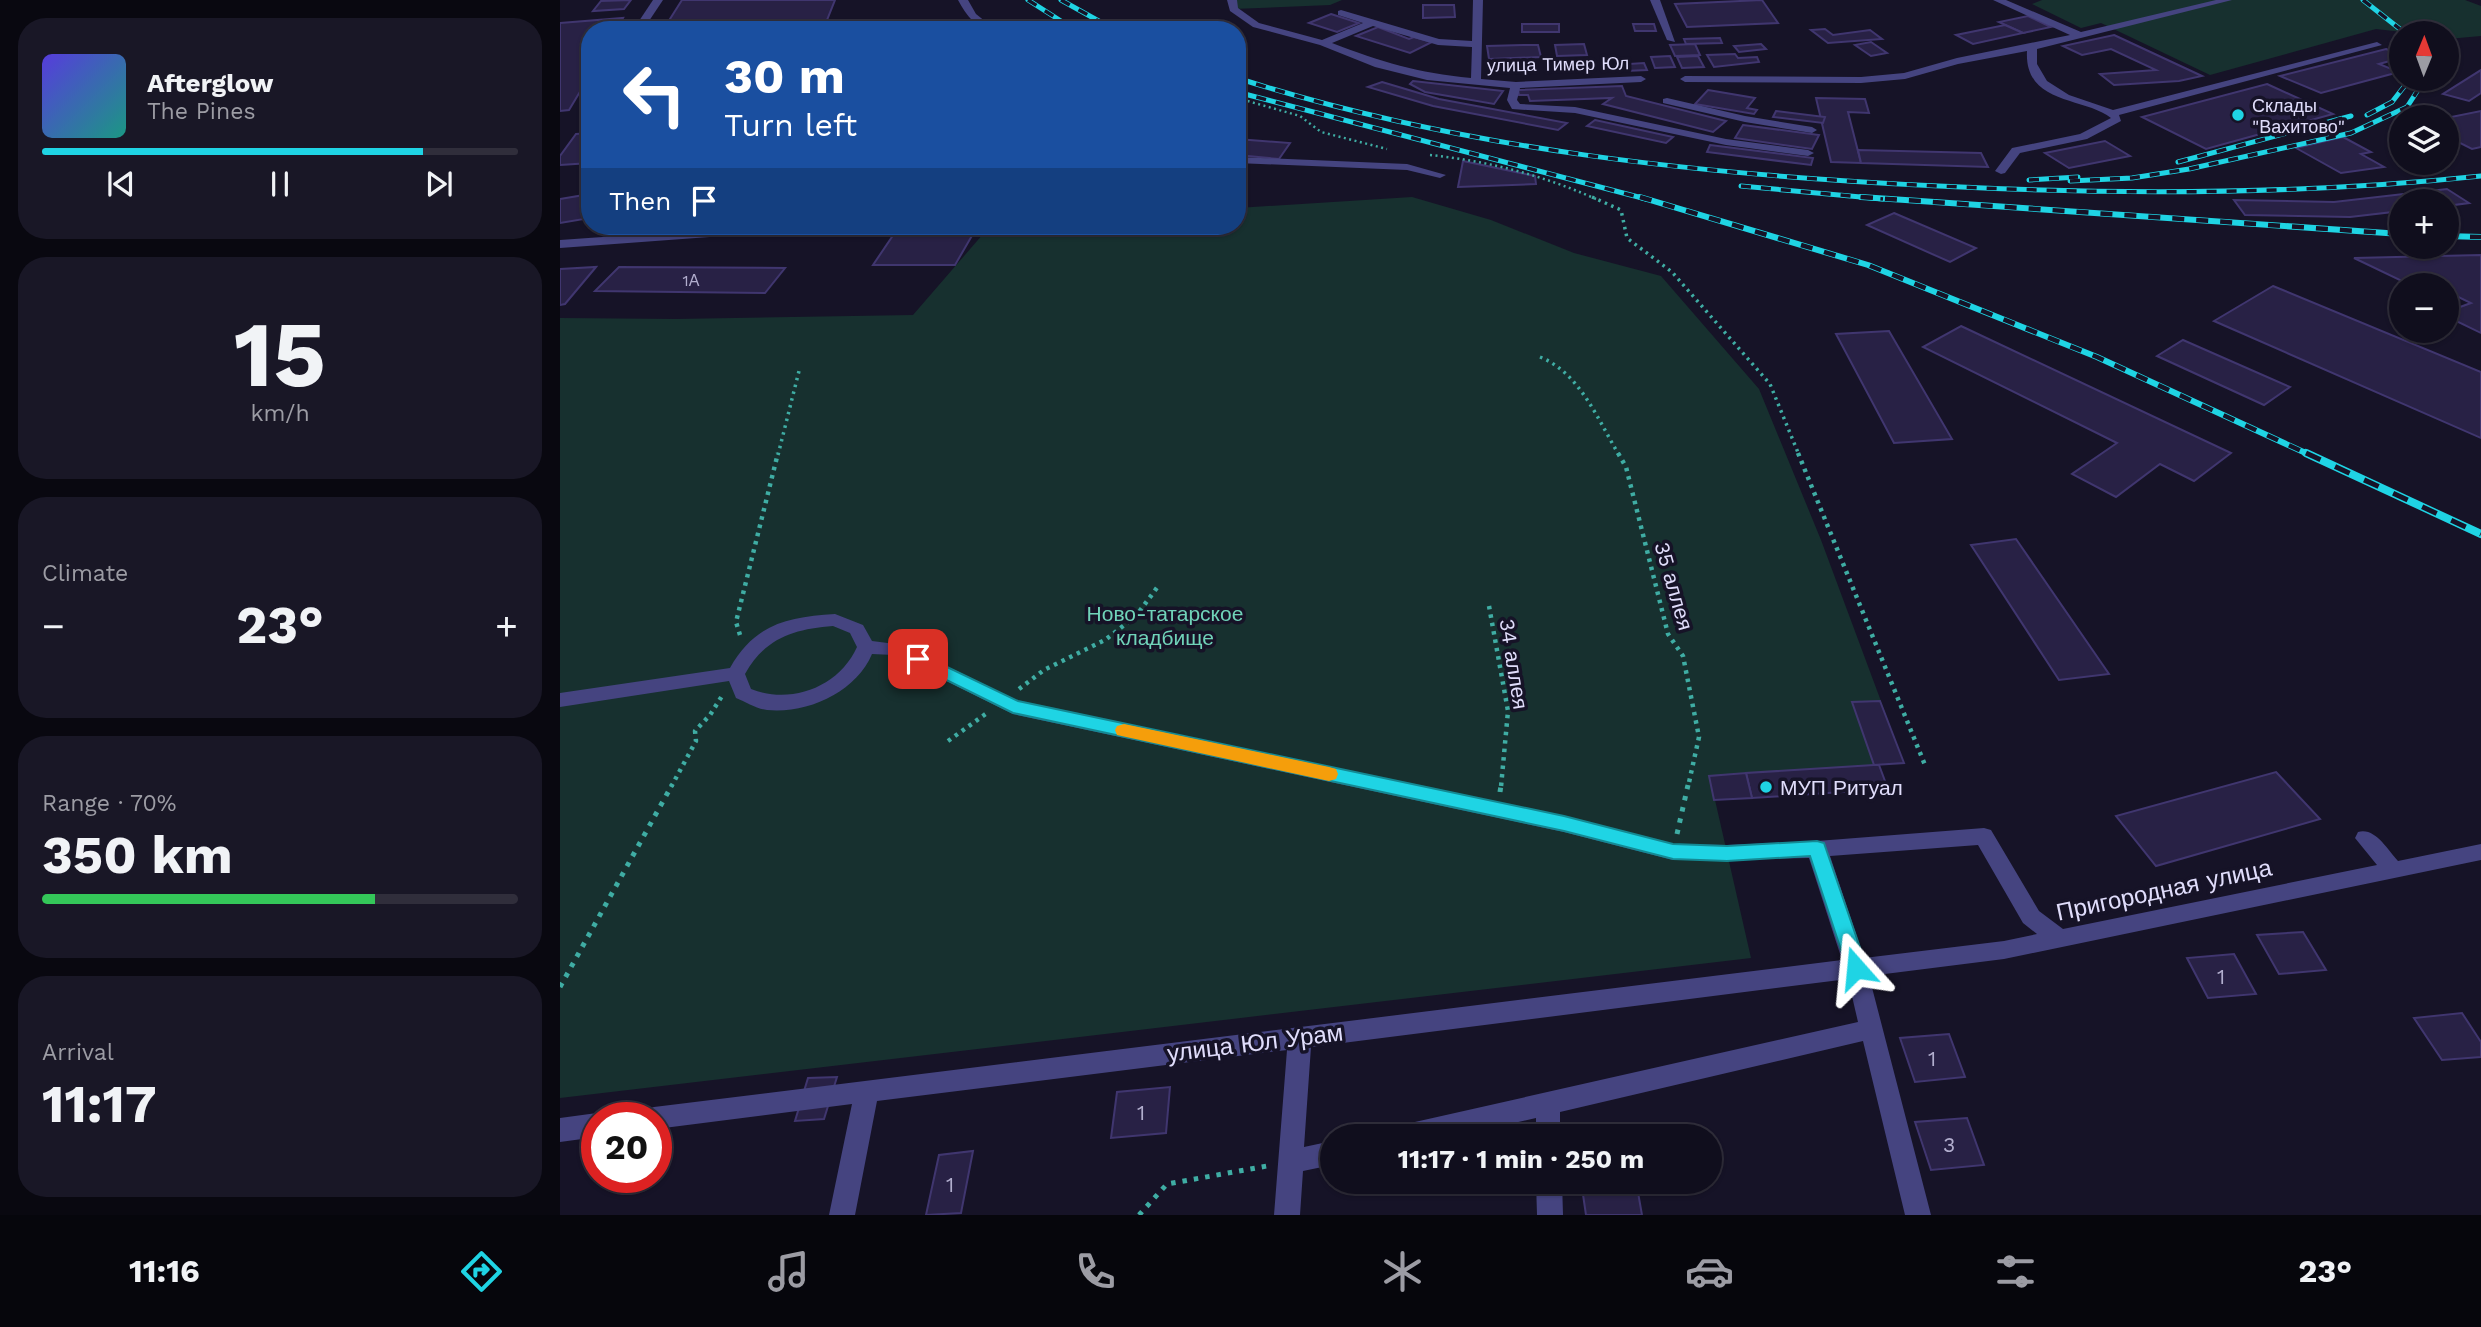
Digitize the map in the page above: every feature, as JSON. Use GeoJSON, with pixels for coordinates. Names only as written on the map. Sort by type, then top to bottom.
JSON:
{"type":"FeatureCollection","features":[{"type":"Feature","properties":{"kind":"street"},"geometry":{"type":"LineString","coordinates":[[644,21],[658,0]]}},
{"type":"Feature","properties":{"kind":"street"},"geometry":{"type":"LineString","coordinates":[[963,0],[971,16],[978,21]]}},
{"type":"Feature","properties":{"kind":"street","name":"улица Тимер Юл"},"geometry":{"type":"LineString","coordinates":[[1232,0],[1233,9],[1256,25],[1323,43],[1379,65],[1427,78],[1516,85],[1641,79]]}},
{"type":"Feature","properties":{"kind":"street"},"geometry":{"type":"LineString","coordinates":[[1476,82],[1478,0]]}},
{"type":"Feature","properties":{"kind":"street"},"geometry":{"type":"LineString","coordinates":[[1655,0],[1672,40]]}},
{"type":"Feature","properties":{"kind":"street"},"geometry":{"type":"LineString","coordinates":[[1998,0],[2081,36]]}},
{"type":"Feature","properties":{"kind":"street"},"geometry":{"type":"LineString","coordinates":[[1685,79],[1882,79],[1905,76],[1957,61],[2081,36],[2227,0]]}},
{"type":"Feature","properties":{"kind":"street"},"geometry":{"type":"LineString","coordinates":[[1341,13],[1438,42],[1477,44]]}},
{"type":"Feature","properties":{"kind":"street"},"geometry":{"type":"LineString","coordinates":[[1323,43],[1371,23]]}},
{"type":"Feature","properties":{"kind":"street"},"geometry":{"type":"LineString","coordinates":[[2001,171],[2016,150],[2083,137],[2119,118],[2377,46]]}},
{"type":"Feature","properties":{"kind":"street"},"geometry":{"type":"LineString","coordinates":[[2032,47],[2032,65],[2046,85],[2073,101],[2119,118]]}},
{"type":"Feature","properties":{"kind":"street"},"geometry":{"type":"LineString","coordinates":[[1516,85],[1512,100],[1516,107],[1575,110],[1730,129],[1812,130]]}},
{"type":"Feature","properties":{"kind":"street"},"geometry":{"type":"LineString","coordinates":[[1667,101],[1730,129],[1808,153]]}},
{"type":"Feature","properties":{"kind":"street"},"geometry":{"type":"LineString","coordinates":[[1246,160],[1407,167],[1440,175]]}},
{"type":"Feature","properties":{"kind":"street"},"geometry":{"type":"LineString","coordinates":[[560,244],[683,235]]}},
{"type":"Feature","properties":{"kind":"street"},"geometry":{"type":"LineString","coordinates":[[835,620],[857,629],[866,647],[857,668],[833,688],[800,701],[767,703],[743,692],[736,674],[747,652],[771,633],[803,621],[835,620]]}},
{"type":"Feature","properties":{"kind":"street"},"geometry":{"type":"LineString","coordinates":[[866,647],[897,649],[1027,710],[1499,810],[1673,852],[1727,853],[1817,849],[1984,835],[2031,917],[2059,939]]}},
{"type":"Feature","properties":{"kind":"street"},"geometry":{"type":"LineString","coordinates":[[560,700],[736,674]]}},
{"type":"Feature","properties":{"kind":"street"},"geometry":{"type":"LineString","coordinates":[[2365,838],[2394,870]]}},
{"type":"Feature","properties":{"kind":"street"},"geometry":{"type":"LineString","coordinates":[[1817,849],[1856,968],[1918,1215]]}},
{"type":"Feature","properties":{"kind":"street","name":"Пригородная улица"},"geometry":{"type":"LineString","coordinates":[[1856,968],[2004,950],[2480,854]]}},
{"type":"Feature","properties":{"kind":"street","name":"улица Юл Урам"},"geometry":{"type":"LineString","coordinates":[[672,1116],[1856,968]]}},
{"type":"Feature","properties":{"kind":"street"},"geometry":{"type":"LineString","coordinates":[[1458,1124],[1872,1030]]}},
{"type":"Feature","properties":{"kind":"street"},"geometry":{"type":"LineString","coordinates":[[1287,1215],[1300,1038]]}},
{"type":"Feature","properties":{"kind":"street"},"geometry":{"type":"LineString","coordinates":[[842,1215],[867,1092]]}},
{"type":"Feature","properties":{"kind":"street"},"geometry":{"type":"LineString","coordinates":[[1548,1103],[1548,1124]]}},
{"type":"Feature","properties":{"kind":"street"},"geometry":{"type":"LineString","coordinates":[[560,1130],[581,1127]]}},
{"type":"Feature","properties":{"kind":"street"},"geometry":{"type":"LineString","coordinates":[[1291,1162],[1320,1156]]}},
{"type":"Feature","properties":{"kind":"street"},"geometry":{"type":"LineString","coordinates":[[1549,1194],[1550,1215]]}},
{"type":"Feature","properties":{"kind":"path"},"geometry":{"type":"LineString","coordinates":[[1246,101],[1300,116],[1321,132],[1398,152]]}},
{"type":"Feature","properties":{"kind":"path"},"geometry":{"type":"LineString","coordinates":[[1422,154],[1469,159],[1551,179],[1620,209],[1628,239],[1672,272],[1770,384],[1926,765]]}},
{"type":"Feature","properties":{"kind":"path","name":"35 аллея"},"geometry":{"type":"LineString","coordinates":[[1540,357],[1557,364],[1577,385],[1626,467],[1668,634],[1683,656],[1699,737],[1673,852]]}},
{"type":"Feature","properties":{"kind":"path"},"geometry":{"type":"LineString","coordinates":[[747,652],[736,622],[800,367]]}},
{"type":"Feature","properties":{"kind":"path"},"geometry":{"type":"LineString","coordinates":[[948,741],[1044,670],[1105,640],[1136,616],[1160,584]]}},
{"type":"Feature","properties":{"kind":"path","name":"34 аллея"},"geometry":{"type":"LineString","coordinates":[[1489,606],[1508,710],[1499,810]]}},
{"type":"Feature","properties":{"kind":"path"},"geometry":{"type":"LineString","coordinates":[[560,987],[696,741],[695,731],[710,715],[736,674]]}},
{"type":"Feature","properties":{"kind":"path"},"geometry":{"type":"LineString","coordinates":[[1139,1215],[1167,1184],[1291,1162]]}},
{"type":"Feature","properties":{"kind":"green space"},"geometry":{"type":"Polygon","coordinates":[[[1233,0],[1342,0],[1330,5],[1233,9],[1233,0]]]}},
{"type":"Feature","properties":{"kind":"green space"},"geometry":{"type":"Polygon","coordinates":[[[2042,0],[2465,0],[2481,6],[2481,36],[2459,38],[2459,21],[2389,21],[2389,30],[2376,29],[2210,75],[2101,23],[2081,28],[2032,4],[2042,0]]]}},
{"type":"Feature","properties":{"kind":"green space","name":"Ново-татарское кладбище"},"geometry":{"type":"Polygon","coordinates":[[[1412,197],[1491,220],[1574,253],[1661,276],[1759,389],[1821,540],[1904,763],[1879,765],[1888,789],[1715,800],[1751,958],[560,1098],[560,318],[913,315],[982,235],[1246,235],[1246,207],[1412,197]]]}},
{"type":"Feature","properties":{"kind":"building"},"geometry":{"type":"Polygon","coordinates":[[[631,0],[624,9],[593,11],[601,1],[631,0]]]}},
{"type":"Feature","properties":{"kind":"building"},"geometry":{"type":"Polygon","coordinates":[[[682,0],[835,0],[827,21],[669,21],[682,0]]]}},
{"type":"Feature","properties":{"kind":"building"},"geometry":{"type":"Polygon","coordinates":[[[1762,0],[1778,23],[1687,27],[1675,4],[1762,0]]]}},
{"type":"Feature","properties":{"kind":"building"},"geometry":{"type":"Polygon","coordinates":[[[1423,5],[1454,5],[1455,17],[1423,18],[1423,5]]]}},
{"type":"Feature","properties":{"kind":"building"},"geometry":{"type":"Polygon","coordinates":[[[1331,14],[1359,23],[1337,32],[1309,23],[1331,14]]]}},
{"type":"Feature","properties":{"kind":"building"},"geometry":{"type":"Polygon","coordinates":[[[2028,16],[2051,27],[2023,33],[1999,22],[2028,16]]]}},
{"type":"Feature","properties":{"kind":"building"},"geometry":{"type":"Polygon","coordinates":[[[623,18],[621,21],[585,21],[623,18]]]}},
{"type":"Feature","properties":{"kind":"building"},"geometry":{"type":"Polygon","coordinates":[[[581,21],[581,90],[569,110],[560,111],[560,23],[581,21]]]}},
{"type":"Feature","properties":{"kind":"building"},"geometry":{"type":"Polygon","coordinates":[[[1522,24],[1559,24],[1559,32],[1522,32],[1522,24]]]}},
{"type":"Feature","properties":{"kind":"building"},"geometry":{"type":"Polygon","coordinates":[[[1633,24],[1654,24],[1656,31],[1635,31],[1633,24]]]}},
{"type":"Feature","properties":{"kind":"building"},"geometry":{"type":"Polygon","coordinates":[[[2005,25],[2023,33],[1973,44],[1956,35],[2005,25]]]}},
{"type":"Feature","properties":{"kind":"building"},"geometry":{"type":"Polygon","coordinates":[[[1378,27],[1409,39],[1414,37],[1432,42],[1410,53],[1356,36],[1378,27]]]}},
{"type":"Feature","properties":{"kind":"building"},"geometry":{"type":"Polygon","coordinates":[[[1825,29],[1833,35],[1870,30],[1882,39],[1828,43],[1811,30],[1825,29]]]}},
{"type":"Feature","properties":{"kind":"building"},"geometry":{"type":"Polygon","coordinates":[[[2114,35],[2202,76],[2179,81],[2114,85],[2100,74],[2156,70],[2111,49],[2082,55],[2063,46],[2114,35]]]}},
{"type":"Feature","properties":{"kind":"building"},"geometry":{"type":"Polygon","coordinates":[[[1720,38],[1722,43],[1686,44],[1684,39],[1720,38]]]}},
{"type":"Feature","properties":{"kind":"building"},"geometry":{"type":"Polygon","coordinates":[[[1871,42],[1887,53],[1871,56],[1855,45],[1871,42]]]}},
{"type":"Feature","properties":{"kind":"building"},"geometry":{"type":"Polygon","coordinates":[[[1584,44],[1587,55],[1557,56],[1555,45],[1584,44]]]}},
{"type":"Feature","properties":{"kind":"building"},"geometry":{"type":"Polygon","coordinates":[[[1695,44],[1700,55],[1675,56],[1670,45],[1695,44]]]}},
{"type":"Feature","properties":{"kind":"building"},"geometry":{"type":"Polygon","coordinates":[[[1761,44],[1766,49],[1739,52],[1734,46],[1761,44]]]}},
{"type":"Feature","properties":{"kind":"building"},"geometry":{"type":"Polygon","coordinates":[[[1538,45],[1541,57],[1489,59],[1487,46],[1538,45]]]}},
{"type":"Feature","properties":{"kind":"building"},"geometry":{"type":"Polygon","coordinates":[[[2389,50],[2389,61],[2379,64],[2389,68],[2389,75],[2321,93],[2280,76],[2389,50]]]}},
{"type":"Feature","properties":{"kind":"building"},"geometry":{"type":"Polygon","coordinates":[[[1735,54],[1738,58],[1757,57],[1759,62],[1714,67],[1707,55],[1735,54]]]}},
{"type":"Feature","properties":{"kind":"building"},"geometry":{"type":"Polygon","coordinates":[[[1670,56],[1675,67],[1655,68],[1651,57],[1670,56]]]}},
{"type":"Feature","properties":{"kind":"building"},"geometry":{"type":"Polygon","coordinates":[[[1698,56],[1704,67],[1682,68],[1677,57],[1698,56]]]}},
{"type":"Feature","properties":{"kind":"building"},"geometry":{"type":"Polygon","coordinates":[[[1619,60],[1627,60],[1629,64],[1644,63],[1647,70],[1625,71],[1619,60]]]}},
{"type":"Feature","properties":{"kind":"building"},"geometry":{"type":"Polygon","coordinates":[[[2481,70],[2481,93],[2469,101],[2443,94],[2459,91],[2459,84],[2481,70]]]}},
{"type":"Feature","properties":{"kind":"building"},"geometry":{"type":"Polygon","coordinates":[[[1413,81],[1503,91],[1494,104],[1425,92],[1410,84],[1413,81]]]}},
{"type":"Feature","properties":{"kind":"building"},"geometry":{"type":"Polygon","coordinates":[[[1382,82],[1439,99],[1567,123],[1558,130],[1433,106],[1368,87],[1382,82]]]}},
{"type":"Feature","properties":{"kind":"building","name":"Склады \"Вахитово\""},"geometry":{"type":"Polygon","coordinates":[[[2267,84],[2333,114],[2206,149],[2142,117],[2267,84]]]}},
{"type":"Feature","properties":{"kind":"building"},"geometry":{"type":"Polygon","coordinates":[[[1622,86],[1626,96],[1726,121],[1713,132],[1603,104],[1612,98],[1530,101],[1528,95],[1519,95],[1518,90],[1622,86]]]}},
{"type":"Feature","properties":{"kind":"building"},"geometry":{"type":"Polygon","coordinates":[[[1708,90],[1755,98],[1747,108],[1757,110],[1754,114],[1695,104],[1708,90]]]}},
{"type":"Feature","properties":{"kind":"building"},"geometry":{"type":"Polygon","coordinates":[[[1816,98],[1865,99],[1869,113],[1848,112],[1861,163],[1831,162],[1816,98]]]}},
{"type":"Feature","properties":{"kind":"building"},"geometry":{"type":"Polygon","coordinates":[[[1776,111],[1825,117],[1823,123],[1773,117],[1776,111]]]}},
{"type":"Feature","properties":{"kind":"building"},"geometry":{"type":"Polygon","coordinates":[[[2481,111],[2481,147],[2472,149],[2459,142],[2459,115],[2481,111]]]}},
{"type":"Feature","properties":{"kind":"building"},"geometry":{"type":"Polygon","coordinates":[[[1595,120],[1673,137],[1666,143],[1587,126],[1595,120]]]}},
{"type":"Feature","properties":{"kind":"building"},"geometry":{"type":"Polygon","coordinates":[[[1743,125],[1819,135],[1812,149],[1735,138],[1743,125]]]}},
{"type":"Feature","properties":{"kind":"building"},"geometry":{"type":"Polygon","coordinates":[[[576,134],[581,134],[581,164],[560,165],[560,156],[576,134]]]}},
{"type":"Feature","properties":{"kind":"building"},"geometry":{"type":"Polygon","coordinates":[[[2343,137],[2371,152],[2361,154],[2384,167],[2341,173],[2296,148],[2343,137]]]}},
{"type":"Feature","properties":{"kind":"building"},"geometry":{"type":"Polygon","coordinates":[[[1246,140],[1290,143],[1279,159],[1246,156],[1246,140]]]}},
{"type":"Feature","properties":{"kind":"building"},"geometry":{"type":"Polygon","coordinates":[[[2105,141],[2130,156],[2069,168],[2045,153],[2105,141]]]}},
{"type":"Feature","properties":{"kind":"building"},"geometry":{"type":"Polygon","coordinates":[[[1710,145],[1813,158],[1811,165],[1707,152],[1710,145]]]}},
{"type":"Feature","properties":{"kind":"building"},"geometry":{"type":"Polygon","coordinates":[[[1858,150],[1981,153],[1988,167],[1861,163],[1858,150]]]}},
{"type":"Feature","properties":{"kind":"building"},"geometry":{"type":"Polygon","coordinates":[[[1463,161],[1535,176],[1536,184],[1458,187],[1463,161]]]}},
{"type":"Feature","properties":{"kind":"building"},"geometry":{"type":"Polygon","coordinates":[[[581,196],[581,220],[560,223],[560,199],[581,196]]]}},
{"type":"Feature","properties":{"kind":"building"},"geometry":{"type":"Polygon","coordinates":[[[2389,196],[2389,212],[2350,217],[2245,215],[2234,200],[2334,202],[2389,196]]]}},
{"type":"Feature","properties":{"kind":"building"},"geometry":{"type":"Polygon","coordinates":[[[2459,197],[2469,203],[2459,204],[2459,197]]]}},
{"type":"Feature","properties":{"kind":"building"},"geometry":{"type":"Polygon","coordinates":[[[1894,213],[1976,248],[1950,262],[1867,225],[1894,213]]]}},
{"type":"Feature","properties":{"kind":"building"},"geometry":{"type":"Polygon","coordinates":[[[893,235],[972,235],[955,265],[873,265],[893,235]]]}},
{"type":"Feature","properties":{"kind":"building"},"geometry":{"type":"Polygon","coordinates":[[[2481,255],[2481,333],[2459,322],[2459,307],[2471,303],[2459,297],[2459,273],[2389,275],[2354,258],[2459,259],[2459,256],[2481,255]]]}},
{"type":"Feature","properties":{"kind":"building"},"geometry":{"type":"Polygon","coordinates":[[[596,267],[565,304],[560,305],[560,269],[596,267]]]}},
{"type":"Feature","properties":{"kind":"building"},"geometry":{"type":"Polygon","coordinates":[[[619,267],[785,268],[765,293],[595,291],[619,267]]]}},
{"type":"Feature","properties":{"kind":"building"},"geometry":{"type":"Polygon","coordinates":[[[2273,286],[2389,334],[2389,343],[2411,343],[2481,372],[2481,438],[2214,321],[2273,286]]]}},
{"type":"Feature","properties":{"kind":"building"},"geometry":{"type":"Polygon","coordinates":[[[1961,326],[2231,453],[2194,481],[2160,464],[2116,497],[2072,474],[2117,443],[1923,347],[1961,326]]]}},
{"type":"Feature","properties":{"kind":"building"},"geometry":{"type":"Polygon","coordinates":[[[1889,331],[1952,439],[1894,443],[1836,334],[1889,331]]]}},
{"type":"Feature","properties":{"kind":"building"},"geometry":{"type":"Polygon","coordinates":[[[2183,340],[2290,387],[2264,405],[2157,356],[2183,340]]]}},
{"type":"Feature","properties":{"kind":"building"},"geometry":{"type":"Polygon","coordinates":[[[2016,539],[2109,674],[2059,680],[1971,545],[2016,539]]]}},
{"type":"Feature","properties":{"kind":"building"},"geometry":{"type":"Polygon","coordinates":[[[1880,701],[1904,763],[1874,765],[1852,702],[1880,701]]]}},
{"type":"Feature","properties":{"kind":"building"},"geometry":{"type":"Polygon","coordinates":[[[1879,765],[1888,789],[1752,798],[1746,773],[1879,765]]]}},
{"type":"Feature","properties":{"kind":"building"},"geometry":{"type":"Polygon","coordinates":[[[2276,772],[2320,819],[2156,866],[2116,816],[2276,772]]]}},
{"type":"Feature","properties":{"kind":"building"},"geometry":{"type":"Polygon","coordinates":[[[1746,773],[1752,798],[1714,800],[1709,776],[1746,773]]]}},
{"type":"Feature","properties":{"kind":"building"},"geometry":{"type":"Polygon","coordinates":[[[2303,932],[2326,970],[2279,974],[2257,935],[2303,932]]]}},
{"type":"Feature","properties":{"kind":"building"},"geometry":{"type":"Polygon","coordinates":[[[2234,954],[2256,994],[2208,998],[2187,958],[2234,954]]]}},
{"type":"Feature","properties":{"kind":"building"},"geometry":{"type":"Polygon","coordinates":[[[2462,1013],[2481,1042],[2481,1057],[2442,1060],[2414,1018],[2462,1013]]]}},
{"type":"Feature","properties":{"kind":"building"},"geometry":{"type":"Polygon","coordinates":[[[1949,1034],[1965,1077],[1915,1082],[1900,1038],[1949,1034]]]}},
{"type":"Feature","properties":{"kind":"building"},"geometry":{"type":"Polygon","coordinates":[[[837,1077],[824,1119],[795,1121],[808,1078],[837,1077]]]}},
{"type":"Feature","properties":{"kind":"building"},"geometry":{"type":"Polygon","coordinates":[[[1170,1087],[1166,1133],[1111,1138],[1117,1092],[1170,1087]]]}},
{"type":"Feature","properties":{"kind":"building"},"geometry":{"type":"Polygon","coordinates":[[[1967,1118],[1984,1165],[1931,1170],[1915,1122],[1967,1118]]]}},
{"type":"Feature","properties":{"kind":"building"},"geometry":{"type":"Polygon","coordinates":[[[973,1151],[961,1213],[926,1215],[939,1155],[973,1151]]]}},
{"type":"Feature","properties":{"kind":"building"},"geometry":{"type":"Polygon","coordinates":[[[1583,1194],[1638,1194],[1642,1215],[1586,1215],[1583,1194]]]}},
{"type":"Feature","properties":{"kind":"railway"},"geometry":{"type":"LineString","coordinates":[[1028,0],[1061,21]]}},
{"type":"Feature","properties":{"kind":"railway"},"geometry":{"type":"LineString","coordinates":[[1061,0],[1099,21]]}},
{"type":"Feature","properties":{"kind":"railway"},"geometry":{"type":"LineString","coordinates":[[2363,0],[2390,21]]}},
{"type":"Feature","properties":{"kind":"railway"},"geometry":{"type":"LineString","coordinates":[[1246,81],[1322,103],[1496,141],[1584,155],[1762,175],[1939,186],[2143,192],[2346,187],[2481,176]]}},
{"type":"Feature","properties":{"kind":"railway"},"geometry":{"type":"LineString","coordinates":[[2367,115],[2392,102],[2401,91]]}},
{"type":"Feature","properties":{"kind":"railway"},"geometry":{"type":"LineString","coordinates":[[2070,181],[2132,178],[2189,169],[2351,133],[2407,107],[2417,91]]}},
{"type":"Feature","properties":{"kind":"railway"},"geometry":{"type":"LineString","coordinates":[[1246,94],[1646,199]]}},
{"type":"Feature","properties":{"kind":"railway"},"geometry":{"type":"LineString","coordinates":[[2178,162],[2351,116]]}},
{"type":"Feature","properties":{"kind":"railway"},"geometry":{"type":"LineString","coordinates":[[2029,180],[2078,177]]}},
{"type":"Feature","properties":{"kind":"railway"},"geometry":{"type":"LineString","coordinates":[[1741,186],[1862,197]]}},
{"type":"Feature","properties":{"kind":"railway"},"geometry":{"type":"LineString","coordinates":[[1640,197],[1868,265],[2097,357],[2310,455]]}},
{"type":"Feature","properties":{"kind":"railway"},"geometry":{"type":"LineString","coordinates":[[1862,197],[2389,233]]}},
{"type":"Feature","properties":{"kind":"railway"},"geometry":{"type":"LineString","coordinates":[[1862,197],[1883,199]]}},
{"type":"Feature","properties":{"kind":"railway"},"geometry":{"type":"LineString","coordinates":[[2459,236],[2481,237]]}},
{"type":"Feature","properties":{"kind":"railway"},"geometry":{"type":"LineString","coordinates":[[2306,453],[2481,534]]}},
{"type":"Feature","properties":{"kind":"slow traffic"},"geometry":{"type":"LineString","coordinates":[[1124,730],[1329,774]]}},
{"type":"Feature","properties":{"kind":"place","name":"Склады \"Вахитово\""},"geometry":{"type":"Point","coordinates":[2238,115]}},
{"type":"Feature","properties":{"kind":"place","name":"МУП Ритуал"},"geometry":{"type":"Point","coordinates":[1766,787]}},
{"type":"Feature","properties":{"kind":"route"},"geometry":{"type":"LineString","coordinates":[[918,659],[1013,707],[1564,824],[1673,852],[1727,853],[1817,849],[1856,968]]}}]}
